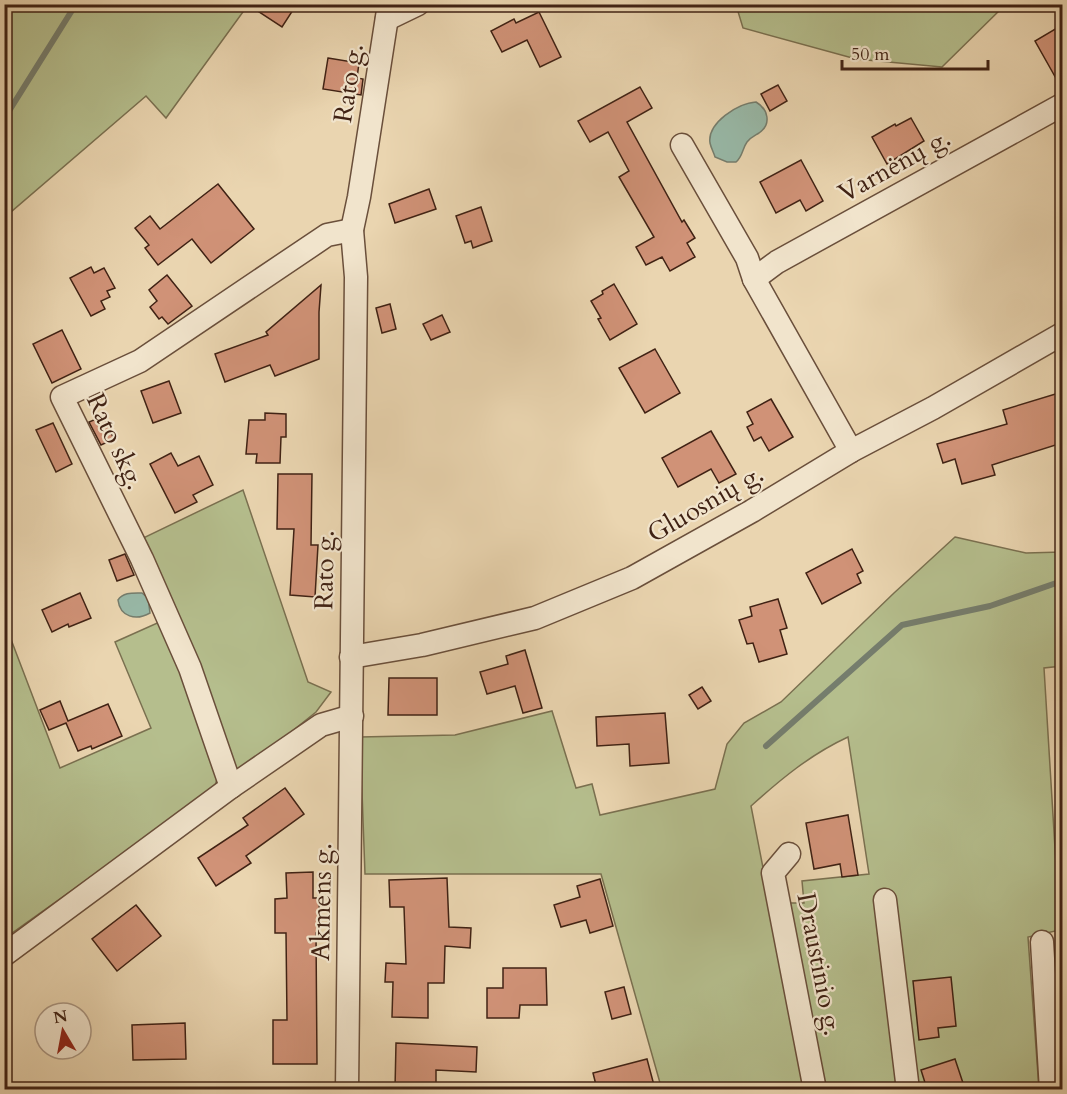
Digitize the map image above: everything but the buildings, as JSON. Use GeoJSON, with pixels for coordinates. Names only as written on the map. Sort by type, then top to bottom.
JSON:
{"type":"FeatureCollection","features":[{"type":"Feature","properties":{"kind":"street"},"geometry":{"type":"LineString","coordinates":[[388,12],[418,4]]}},
{"type":"Feature","properties":{"kind":"street","name":"Rato g."},"geometry":{"type":"LineString","coordinates":[[352,716],[356,277],[352,230],[388,12]]}},
{"type":"Feature","properties":{"kind":"street","name":"Varnėnų g."},"geometry":{"type":"LineString","coordinates":[[754,279],[777,262],[1062,105]]}},
{"type":"Feature","properties":{"kind":"street"},"geometry":{"type":"LineString","coordinates":[[682,145],[747,258],[754,279],[850,451]]}},
{"type":"Feature","properties":{"kind":"street","name":"Rato skg."},"geometry":{"type":"LineString","coordinates":[[231,787],[190,668],[142,559],[62,397],[140,361],[327,235],[352,230]]}},
{"type":"Feature","properties":{"kind":"street","name":"Gluosnių g."},"geometry":{"type":"LineString","coordinates":[[351,657],[422,645],[535,618],[632,578],[850,451],[933,408],[1062,334]]}},
{"type":"Feature","properties":{"kind":"street"},"geometry":{"type":"LineString","coordinates":[[4,955],[231,787],[321,725],[352,716]]}},
{"type":"Feature","properties":{"kind":"street","name":"Akmens g."},"geometry":{"type":"LineString","coordinates":[[347,1089],[352,716]]}},
{"type":"Feature","properties":{"kind":"street","name":"Draustinio g."},"geometry":{"type":"LineString","coordinates":[[789,854],[773,873],[815,1089]]}},
{"type":"Feature","properties":{"kind":"street"},"geometry":{"type":"LineString","coordinates":[[885,900],[908,1089]]}},
{"type":"Feature","properties":{"kind":"street"},"geometry":{"type":"LineString","coordinates":[[1042,942],[1051,1089]]}},
{"type":"Feature","properties":{"kind":"green space"},"geometry":{"type":"Polygon","coordinates":[[[736,4],[1005,5],[942,67],[856,59],[743,28],[736,4]]]}},
{"type":"Feature","properties":{"kind":"green space"},"geometry":{"type":"Polygon","coordinates":[[[5,5],[248,5],[166,118],[146,96],[5,217],[5,5]]]}},
{"type":"Feature","properties":{"kind":"green space"},"geometry":{"type":"Polygon","coordinates":[[[243,490],[308,682],[331,692],[316,712],[245,769],[239,771],[234,767],[139,540],[243,490]]]}},
{"type":"Feature","properties":{"kind":"green space"},"geometry":{"type":"Polygon","coordinates":[[[955,537],[1026,553],[1062,552],[1062,666],[1044,668],[1060,930],[1028,937],[1039,1089],[822,1089],[784,903],[804,903],[802,881],[869,874],[848,737],[821,751],[797,768],[751,806],[806,1089],[662,1090],[601,874],[365,874],[360,737],[455,735],[552,711],[576,788],[592,784],[600,815],[715,789],[727,744],[744,723],[781,702],[955,537]]]}},
{"type":"Feature","properties":{"kind":"green space"},"geometry":{"type":"Polygon","coordinates":[[[164,620],[218,776],[214,789],[5,938],[4,621],[60,768],[151,728],[115,642],[164,620]]]}},
{"type":"Feature","properties":{"kind":"shaded area"},"geometry":{"type":"Polygon","coordinates":[[[756,102],[766,113],[766,125],[747,142],[736,162],[727,162],[715,157],[710,143],[713,128],[733,110],[756,102]]]}},
{"type":"Feature","properties":{"kind":"shaded area"},"geometry":{"type":"Polygon","coordinates":[[[142,593],[148,598],[150,613],[139,617],[125,614],[119,606],[120,597],[125,594],[142,593]]]}},
{"type":"Feature","properties":{"kind":"waterway"},"geometry":{"type":"LineString","coordinates":[[4,119],[76,4]]}},
{"type":"Feature","properties":{"kind":"waterway"},"geometry":{"type":"LineString","coordinates":[[766,746],[902,625],[990,606],[1062,581]]}}]}
